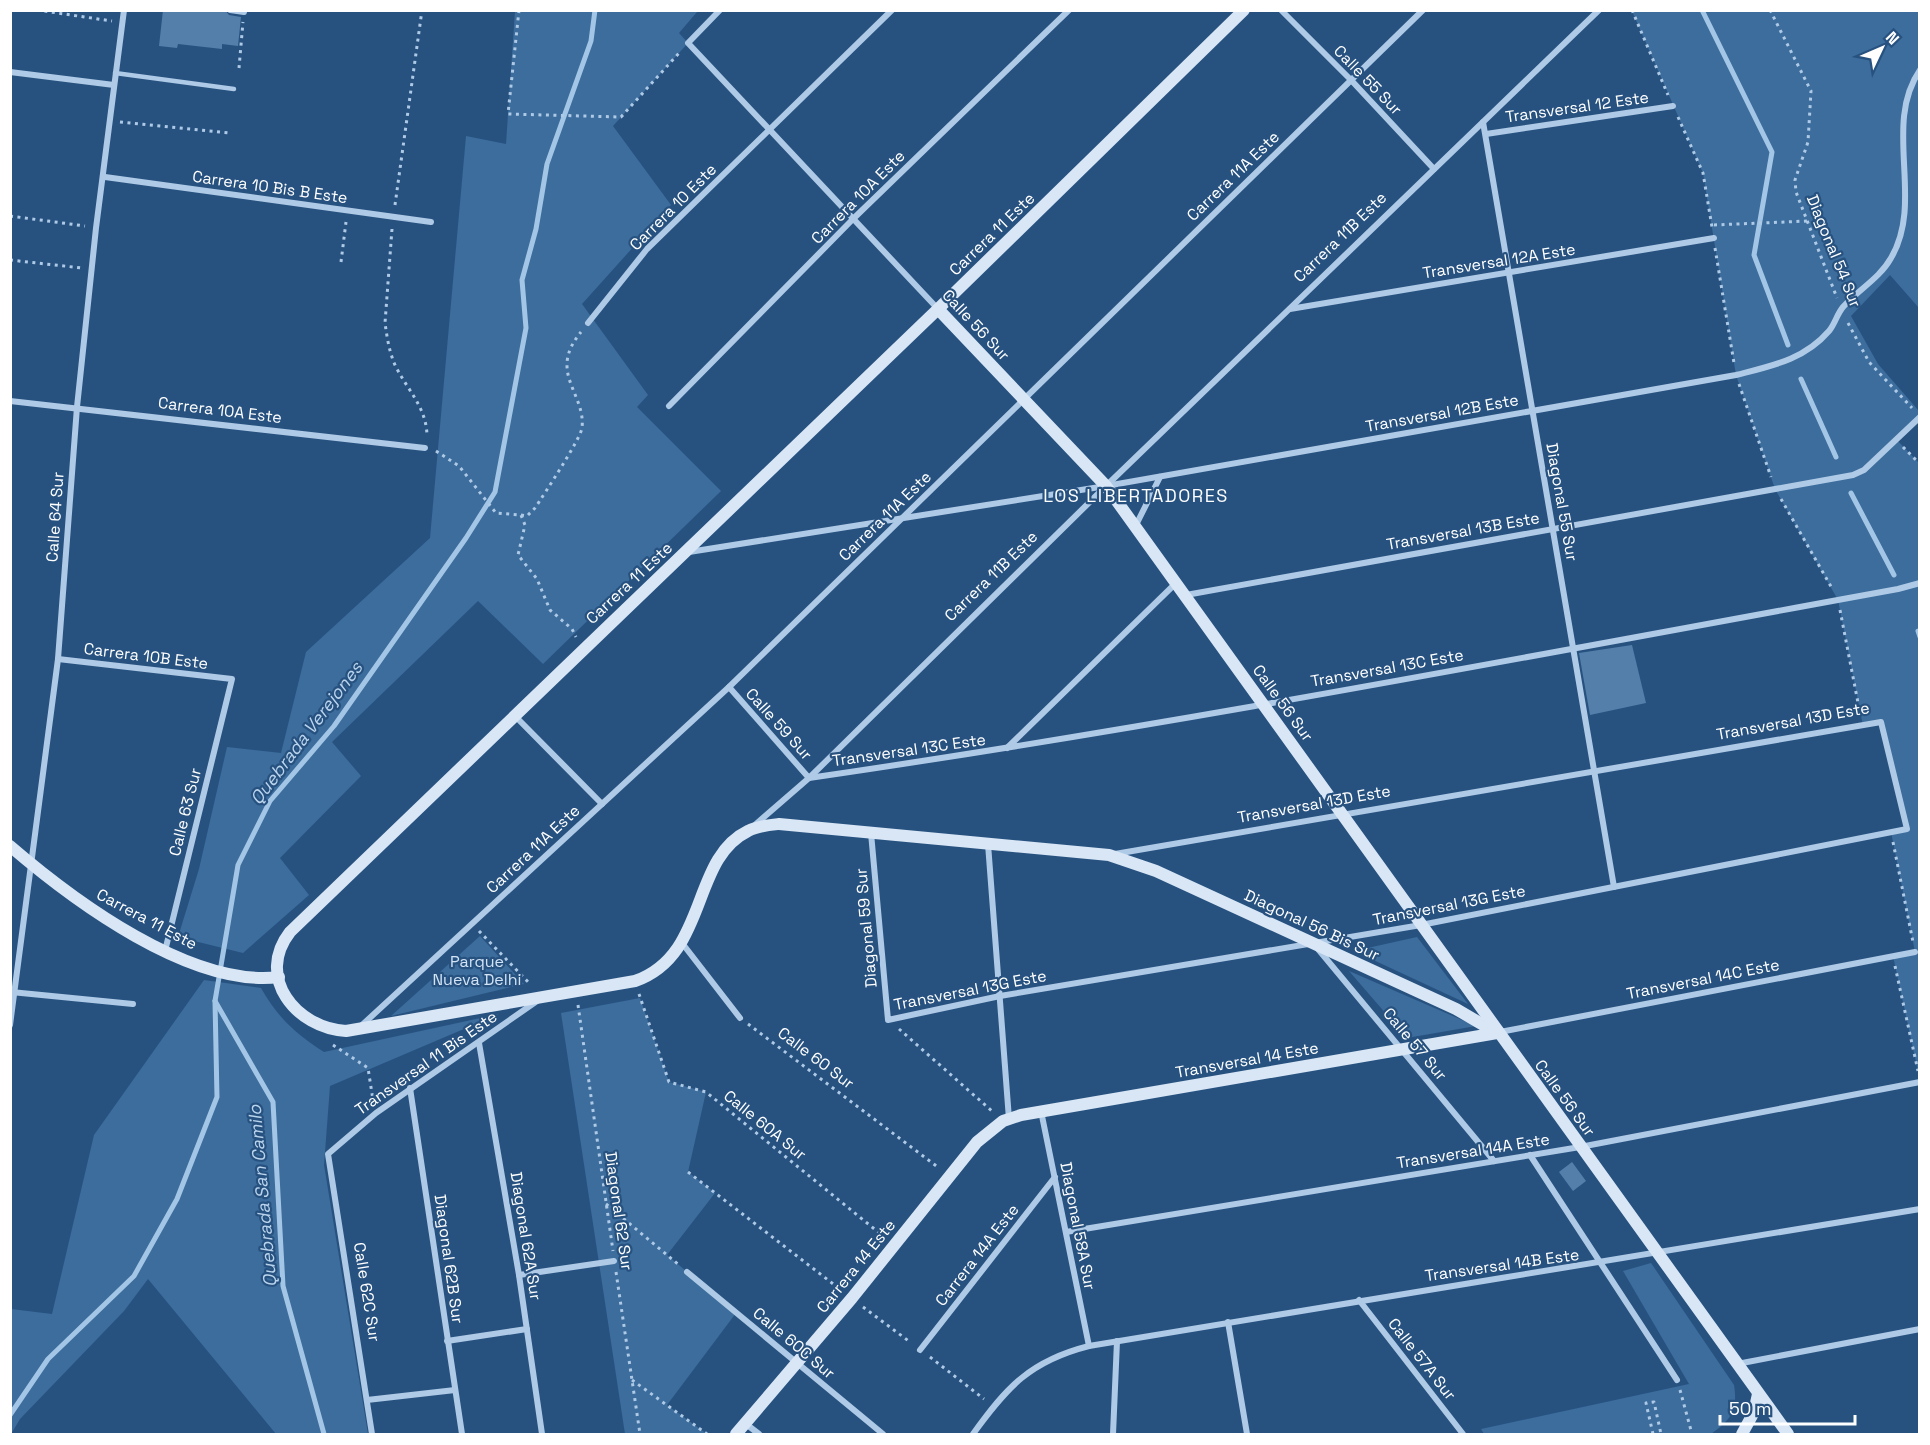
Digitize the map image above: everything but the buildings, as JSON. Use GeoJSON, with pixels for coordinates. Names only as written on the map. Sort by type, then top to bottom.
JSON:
{"type":"FeatureCollection","features":[{"type":"Feature","properties":{"kind":"street","name":"Calle 64 Sur"},"geometry":{"type":"LineString","coordinates":[[10,1025],[12,992],[33,866],[57,659],[77,407],[96,228],[105,177],[109,121],[124,10]]}},
{"type":"Feature","properties":{"kind":"street"},"geometry":{"type":"LineString","coordinates":[[230,10],[244,12]]}},
{"type":"Feature","properties":{"kind":"street"},"geometry":{"type":"LineString","coordinates":[[688,43],[720,10]]}},
{"type":"Feature","properties":{"kind":"street","name":"Carrera 10 Este"},"geometry":{"type":"LineString","coordinates":[[588,323],[647,249],[892,10]]}},
{"type":"Feature","properties":{"kind":"street","name":"Carrera 10A Este"},"geometry":{"type":"LineString","coordinates":[[669,406],[853,219],[1069,10]]}},
{"type":"Feature","properties":{"kind":"street","name":"Carrera 11 Este"},"geometry":{"type":"LineString","coordinates":[[10,846],[90,908],[187,962],[233,975],[263,979],[279,977],[280,950],[290,932],[938,309],[1244,10]]}},
{"type":"Feature","properties":{"kind":"street","name":"Calle 55 Sur"},"geometry":{"type":"LineString","coordinates":[[1281,10],[1351,80],[1434,169]]}},
{"type":"Feature","properties":{"kind":"street","name":"Carrera 11A Este"},"geometry":{"type":"LineString","coordinates":[[357,1029],[729,687],[1423,10]]}},
{"type":"Feature","properties":{"kind":"street","name":"Carrera 11B Este"},"geometry":{"type":"LineString","coordinates":[[357,1029],[634,981],[657,971],[682,943],[717,862],[728,847],[809,778],[1106,486],[1599,10]]}},
{"type":"Feature","properties":{"kind":"street","name":"Calle 56 Sur"},"geometry":{"type":"LineString","coordinates":[[688,43],[1106,486],[1497,1033],[1788,1434]]}},
{"type":"Feature","properties":{"kind":"street","name":"Transversal 12B Este"},"geometry":{"type":"LineString","coordinates":[[902,518],[1160,477],[1736,375],[1800,356],[1830,330],[1841,309],[1880,273],[1896,249],[1905,217],[1905,113],[1912,86],[1920,70]]}},
{"type":"Feature","properties":{"kind":"street"},"geometry":{"type":"LineString","coordinates":[[10,72],[114,85]]}},
{"type":"Feature","properties":{"kind":"street","name":"Transversal 12 Este"},"geometry":{"type":"LineString","coordinates":[[1486,134],[1673,106]]}},
{"type":"Feature","properties":{"kind":"street","name":"Diagonal 55 Sur"},"geometry":{"type":"LineString","coordinates":[[1484,122],[1614,887]]}},
{"type":"Feature","properties":{"kind":"street","name":"Carrera 10 Bis B Este"},"geometry":{"type":"LineString","coordinates":[[105,177],[431,222]]}},
{"type":"Feature","properties":{"kind":"street","name":"Transversal 12A Este"},"geometry":{"type":"LineString","coordinates":[[1289,309],[1714,238]]}},
{"type":"Feature","properties":{"kind":"street","name":"Carrera 10A Este"},"geometry":{"type":"LineString","coordinates":[[10,401],[425,448]]}},
{"type":"Feature","properties":{"kind":"street"},"geometry":{"type":"LineString","coordinates":[[1896,439],[1920,417]]}},
{"type":"Feature","properties":{"kind":"street","name":"Transversal 13B Este"},"geometry":{"type":"LineString","coordinates":[[1185,596],[1853,475],[1864,470],[1896,439]]}},
{"type":"Feature","properties":{"kind":"street"},"geometry":{"type":"LineString","coordinates":[[1135,527],[1160,477]]}},
{"type":"Feature","properties":{"kind":"street"},"geometry":{"type":"LineString","coordinates":[[685,552],[902,518]]}},
{"type":"Feature","properties":{"kind":"street"},"geometry":{"type":"LineString","coordinates":[[1006,749],[1176,583]]}},
{"type":"Feature","properties":{"kind":"street","name":"Transversal 13C Este"},"geometry":{"type":"LineString","coordinates":[[809,778],[1006,749],[1263,704],[1898,589],[1920,583]]}},
{"type":"Feature","properties":{"kind":"street","name":"Carrera 10B Este"},"geometry":{"type":"LineString","coordinates":[[57,659],[232,679]]}},
{"type":"Feature","properties":{"kind":"street","name":"Calle 63 Sur"},"geometry":{"type":"LineString","coordinates":[[165,951],[232,679]]}},
{"type":"Feature","properties":{"kind":"street","name":"Calle 59 Sur"},"geometry":{"type":"LineString","coordinates":[[729,687],[809,778]]}},
{"type":"Feature","properties":{"kind":"street"},"geometry":{"type":"LineString","coordinates":[[515,716],[602,804]]}},
{"type":"Feature","properties":{"kind":"street","name":"Transversal 13D Este"},"geometry":{"type":"LineString","coordinates":[[749,830],[779,824],[1109,855],[1881,722],[1906,829]]}},
{"type":"Feature","properties":{"kind":"street","name":"Transversal 13G Este"},"geometry":{"type":"LineString","coordinates":[[888,1020],[1000,996],[1420,925],[1906,829]]}},
{"type":"Feature","properties":{"kind":"street","name":"Diagonal 59 Sur"},"geometry":{"type":"LineString","coordinates":[[871,832],[888,1020]]}},
{"type":"Feature","properties":{"kind":"street"},"geometry":{"type":"LineString","coordinates":[[988,843],[1000,996],[1006,1120]]}},
{"type":"Feature","properties":{"kind":"street","name":"Diagonal 56 Bis Sur"},"geometry":{"type":"LineString","coordinates":[[1109,855],[1155,871],[1456,1009],[1497,1033]]}},
{"type":"Feature","properties":{"kind":"street"},"geometry":{"type":"LineString","coordinates":[[682,943],[740,1017]]}},
{"type":"Feature","properties":{"kind":"street","name":"Calle 57 Sur"},"geometry":{"type":"LineString","coordinates":[[1314,944],[1494,1161]]}},
{"type":"Feature","properties":{"kind":"street","name":"Transversal 14C Este"},"geometry":{"type":"LineString","coordinates":[[1497,1033],[1915,952]]}},
{"type":"Feature","properties":{"kind":"street"},"geometry":{"type":"LineString","coordinates":[[279,977],[290,1002],[305,1018],[317,1025],[335,1030],[357,1029]]}},
{"type":"Feature","properties":{"kind":"street"},"geometry":{"type":"LineString","coordinates":[[12,992],[133,1004]]}},
{"type":"Feature","properties":{"kind":"street","name":"Transversal 11 Bis Este"},"geometry":{"type":"LineString","coordinates":[[328,1154],[376,1113],[410,1088],[479,1043],[542,997]]}},
{"type":"Feature","properties":{"kind":"street","name":"Transversal 14 Este"},"geometry":{"type":"LineString","coordinates":[[1006,1120],[1041,1111],[1497,1033]]}},
{"type":"Feature","properties":{"kind":"street","name":"Diagonal 62A Sur"},"geometry":{"type":"LineString","coordinates":[[479,1043],[519,1275],[542,1434]]}},
{"type":"Feature","properties":{"kind":"street","name":"Transversal 14A Este"},"geometry":{"type":"LineString","coordinates":[[1066,1232],[1580,1147],[1920,1082]]}},
{"type":"Feature","properties":{"kind":"street","name":"Diagonal 62B Sur"},"geometry":{"type":"LineString","coordinates":[[410,1088],[462,1434]]}},
{"type":"Feature","properties":{"kind":"street","name":"Diagonal 58A Sur"},"geometry":{"type":"LineString","coordinates":[[1041,1111],[1089,1346]]}},
{"type":"Feature","properties":{"kind":"street","name":"Carrera 14 Este"},"geometry":{"type":"LineString","coordinates":[[736,1434],[797,1363],[977,1142],[1006,1120]]}},
{"type":"Feature","properties":{"kind":"street","name":"Calle 62C Sur"},"geometry":{"type":"LineString","coordinates":[[328,1154],[372,1434]]}},
{"type":"Feature","properties":{"kind":"street"},"geometry":{"type":"LineString","coordinates":[[1530,1155],[1677,1380]]}},
{"type":"Feature","properties":{"kind":"street","name":"Carrera 14A Este"},"geometry":{"type":"LineString","coordinates":[[920,1350],[1055,1177]]}},
{"type":"Feature","properties":{"kind":"street","name":"Transversal 14B Este"},"geometry":{"type":"LineString","coordinates":[[973,1434],[993,1406],[1028,1371],[1057,1355],[1089,1346],[1359,1300],[1658,1255],[1920,1209]]}},
{"type":"Feature","properties":{"kind":"street"},"geometry":{"type":"LineString","coordinates":[[519,1275],[614,1261]]}},
{"type":"Feature","properties":{"kind":"street","name":"Calle 60C Sur"},"geometry":{"type":"LineString","coordinates":[[687,1272],[883,1434]]}},
{"type":"Feature","properties":{"kind":"street","name":"Calle 57A Sur"},"geometry":{"type":"LineString","coordinates":[[1359,1300],[1463,1434]]}},
{"type":"Feature","properties":{"kind":"street"},"geometry":{"type":"LineString","coordinates":[[1228,1322],[1247,1434]]}},
{"type":"Feature","properties":{"kind":"street"},"geometry":{"type":"LineString","coordinates":[[447,1341],[527,1329]]}},
{"type":"Feature","properties":{"kind":"street"},"geometry":{"type":"LineString","coordinates":[[1737,1364],[1920,1329]]}},
{"type":"Feature","properties":{"kind":"street"},"geometry":{"type":"LineString","coordinates":[[1113,1434],[1117,1341]]}},
{"type":"Feature","properties":{"kind":"street"},"geometry":{"type":"LineString","coordinates":[[367,1400],[455,1390]]}},
{"type":"Feature","properties":{"kind":"street"},"geometry":{"type":"LineString","coordinates":[[1742,1434],[1754,1412],[1758,1394]]}},
{"type":"Feature","properties":{"kind":"street"},"geometry":{"type":"LineString","coordinates":[[746,1424],[759,1434]]}},
{"type":"Feature","properties":{"kind":"lane"},"geometry":{"type":"LineString","coordinates":[[115,73],[234,89]]}},
{"type":"Feature","properties":{"kind":"path"},"geometry":{"type":"LineString","coordinates":[[37,10],[123,23]]}},
{"type":"Feature","properties":{"kind":"path"},"geometry":{"type":"LineString","coordinates":[[519,10],[508,114],[621,117],[688,43]]}},
{"type":"Feature","properties":{"kind":"path","name":"Diagonal 54 Sur"},"geometry":{"type":"LineString","coordinates":[[1770,10],[1811,91],[1808,142],[1795,180],[1796,192],[1841,309],[1869,362],[1912,409]]}},
{"type":"Feature","properties":{"kind":"path"},"geometry":{"type":"LineString","coordinates":[[239,68],[244,12]]}},
{"type":"Feature","properties":{"kind":"path"},"geometry":{"type":"LineString","coordinates":[[109,121],[229,133]]}},
{"type":"Feature","properties":{"kind":"path"},"geometry":{"type":"LineString","coordinates":[[341,262],[347,211]]}},
{"type":"Feature","properties":{"kind":"path"},"geometry":{"type":"LineString","coordinates":[[10,216],[96,228]]}},
{"type":"Feature","properties":{"kind":"path"},"geometry":{"type":"LineString","coordinates":[[1712,225],[1808,221]]}},
{"type":"Feature","properties":{"kind":"path"},"geometry":{"type":"LineString","coordinates":[[10,260],[93,269]]}},
{"type":"Feature","properties":{"kind":"path"},"geometry":{"type":"LineString","coordinates":[[425,448],[450,458],[496,513],[527,516],[536,506],[582,430],[582,413],[571,390],[568,357],[574,340],[588,323]]}},
{"type":"Feature","properties":{"kind":"path"},"geometry":{"type":"LineString","coordinates":[[1896,439],[1920,464]]}},
{"type":"Feature","properties":{"kind":"path"},"geometry":{"type":"LineString","coordinates":[[521,515],[525,525],[518,555],[537,579],[550,610],[572,629],[583,648]]}},
{"type":"Feature","properties":{"kind":"path"},"geometry":{"type":"LineString","coordinates":[[1891,832],[1915,952]]}},
{"type":"Feature","properties":{"kind":"path"},"geometry":{"type":"LineString","coordinates":[[472,923],[542,997]]}},
{"type":"Feature","properties":{"kind":"path"},"geometry":{"type":"LineString","coordinates":[[1893,956],[1920,1076]]}},
{"type":"Feature","properties":{"kind":"path","name":"Calle 60A Sur"},"geometry":{"type":"LineString","coordinates":[[634,981],[669,1082],[706,1092],[894,1245]]}},
{"type":"Feature","properties":{"kind":"path","name":"Diagonal 62 Sur"},"geometry":{"type":"LineString","coordinates":[[576,991],[640,1434]]}},
{"type":"Feature","properties":{"kind":"path","name":"Calle 60 Sur"},"geometry":{"type":"LineString","coordinates":[[740,1017],[950,1176]]}},
{"type":"Feature","properties":{"kind":"path"},"geometry":{"type":"LineString","coordinates":[[888,1020],[1006,1120]]}},
{"type":"Feature","properties":{"kind":"path"},"geometry":{"type":"LineString","coordinates":[[317,1025],[332,1044],[368,1068],[376,1113]]}},
{"type":"Feature","properties":{"kind":"path"},"geometry":{"type":"LineString","coordinates":[[606,1204],[687,1272]]}},
{"type":"Feature","properties":{"kind":"path"},"geometry":{"type":"LineString","coordinates":[[632,1380],[707,1434]]}},
{"type":"Feature","properties":{"kind":"path"},"geometry":{"type":"LineString","coordinates":[[1677,1380],[1692,1434]]}},
{"type":"Feature","properties":{"kind":"path"},"geometry":{"type":"LineString","coordinates":[[1653,1434],[1646,1403],[1654,1402],[1661,1434]]}},
{"type":"Feature","properties":{"kind":"green space"},"geometry":{"type":"Polygon","coordinates":[[[515,11],[697,12],[679,33],[688,43],[613,126],[671,205],[582,304],[648,395],[637,407],[721,491],[543,664],[478,601],[332,742],[361,776],[280,858],[309,895],[243,953],[178,937],[199,869],[227,747],[281,753],[306,652],[430,538],[466,136],[506,144],[515,11]]]}},
{"type":"Feature","properties":{"kind":"green space"},"geometry":{"type":"Polygon","coordinates":[[[1632,11],[1919,11],[1919,308],[1890,275],[1851,316],[1878,364],[1919,411],[1919,417],[1896,439],[1920,464],[1919,1076],[1893,956],[1915,952],[1891,832],[1906,829],[1881,723],[1863,726],[1838,600],[1775,489],[1736,375],[1703,173],[1632,11]]]}},
{"type":"Feature","properties":{"kind":"green space","name":"Parque Nueva Delhi"},"geometry":{"type":"Polygon","coordinates":[[[480,936],[524,984],[391,1016],[480,936]]]}},
{"type":"Feature","properties":{"kind":"green space"},"geometry":{"type":"Polygon","coordinates":[[[1417,937],[1468,1004],[1354,951],[1417,937]]]}},
{"type":"Feature","properties":{"kind":"green space"},"geometry":{"type":"Polygon","coordinates":[[[1349,971],[1476,1026],[1407,1038],[1349,971]]]}},
{"type":"Feature","properties":{"kind":"green space"},"geometry":{"type":"Polygon","coordinates":[[[204,980],[261,988],[288,1024],[324,1052],[499,1014],[330,1086],[324,1165],[368,1434],[276,1434],[148,1279],[124,1311],[20,1419],[11,1434],[11,1309],[52,1314],[94,1135],[204,980]]]}},
{"type":"Feature","properties":{"kind":"green space"},"geometry":{"type":"Polygon","coordinates":[[[640,998],[669,1082],[706,1092],[688,1172],[715,1193],[667,1255],[736,1313],[667,1405],[707,1434],[625,1434],[561,1013],[640,998]]]}},
{"type":"Feature","properties":{"kind":"green space"},"geometry":{"type":"Polygon","coordinates":[[[1651,1263],[1734,1385],[1734,1408],[1724,1424],[1711,1434],[1484,1434],[1481,1429],[1689,1384],[1623,1271],[1651,1263]]]}},
{"type":"Feature","properties":{"kind":"waterway","name":"Quebrada Verejones"},"geometry":{"type":"LineString","coordinates":[[10,1415],[48,1359],[134,1276],[177,1199],[217,1097],[215,1001],[238,865],[270,801],[334,726],[466,538],[495,492],[526,328],[522,280],[536,229],[547,164],[591,41],[595,10]]}},
{"type":"Feature","properties":{"kind":"waterway"},"geometry":{"type":"LineString","coordinates":[[1702,10],[1772,152],[1754,255],[1788,345]]}},
{"type":"Feature","properties":{"kind":"waterway"},"geometry":{"type":"LineString","coordinates":[[1801,379],[1836,457]]}},
{"type":"Feature","properties":{"kind":"waterway"},"geometry":{"type":"LineString","coordinates":[[1851,493],[1894,575]]}},
{"type":"Feature","properties":{"kind":"waterway"},"geometry":{"type":"LineString","coordinates":[[1918,631],[1920,637]]}},
{"type":"Feature","properties":{"kind":"waterway","name":"Quebrada San Camilo"},"geometry":{"type":"LineString","coordinates":[[215,1001],[273,1102],[283,1286],[324,1434]]}},
{"type":"Feature","properties":{"kind":"district","name":"LOS LIBERTADORES"},"geometry":{"type":"Point","coordinates":[1136,495]}}]}
